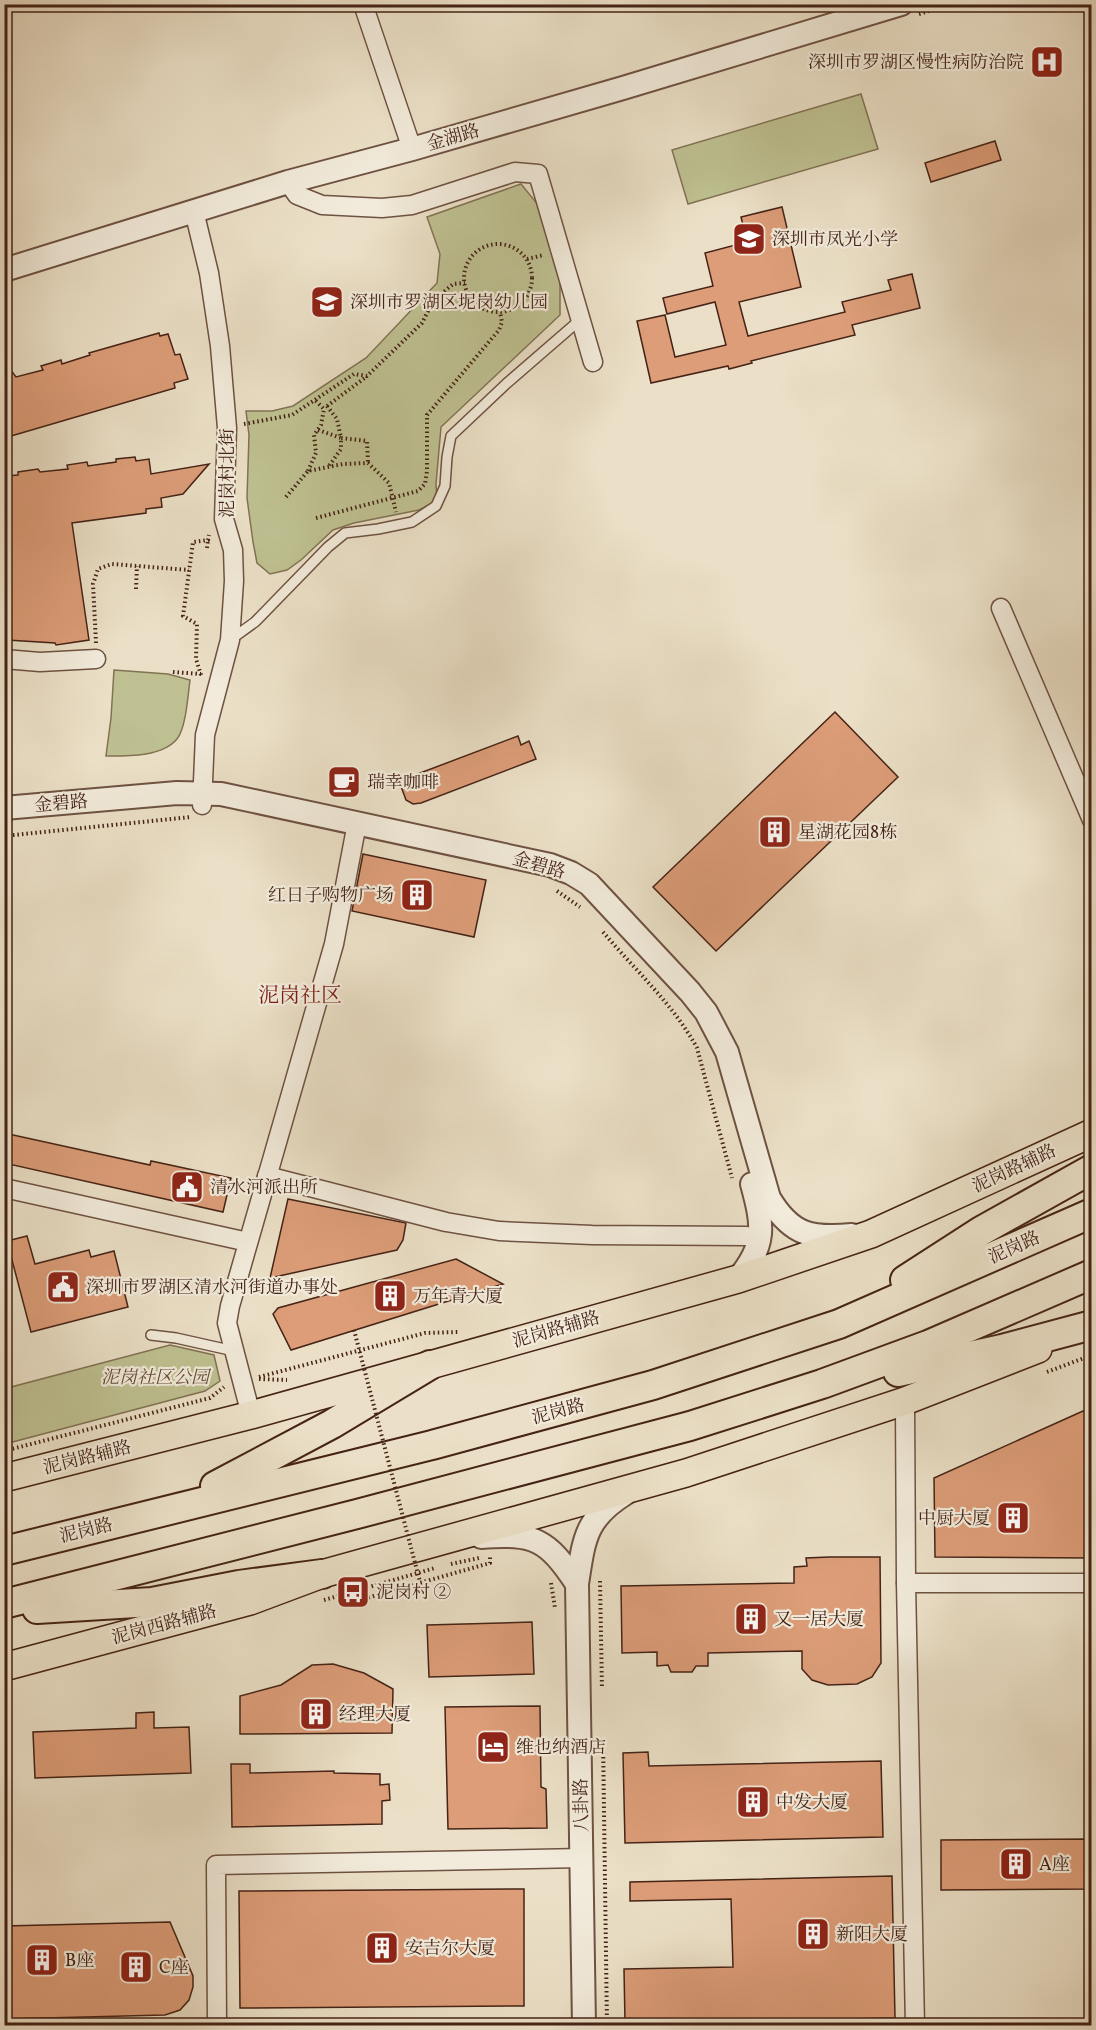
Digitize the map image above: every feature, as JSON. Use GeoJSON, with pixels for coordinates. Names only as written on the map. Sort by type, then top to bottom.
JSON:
{"type":"FeatureCollection","features":[{"type":"Feature","properties":{"kind":"highway"},"geometry":{"type":"LineString","coordinates":[[839,1324],[981,1231],[1092,1169]]}},
{"type":"Feature","properties":{"kind":"highway","name":"泥岗路"},"geometry":{"type":"LineString","coordinates":[[4,1551],[432,1445],[653,1385],[839,1324],[1092,1213]]}},
{"type":"Feature","properties":{"kind":"highway"},"geometry":{"type":"LineString","coordinates":[[4,1604],[690,1426],[822,1384],[928,1345],[1092,1274]]}},
{"type":"Feature","properties":{"kind":"highway"},"geometry":{"type":"LineString","coordinates":[[822,1384],[908,1370],[1092,1326]]}},
{"type":"Feature","properties":{"kind":"highway"},"geometry":{"type":"LineString","coordinates":[[183,1505],[332,1424],[430,1365]]}},
{"type":"Feature","properties":{"kind":"highway"},"geometry":{"type":"LineString","coordinates":[[4,1611],[152,1602],[239,1585],[322,1574]]}},
{"type":"Feature","properties":{"kind":"main road","name":"泥岗路辅路"},"geometry":{"type":"LineString","coordinates":[[4,1478],[251,1415],[738,1279],[871,1234],[1092,1133]]}},
{"type":"Feature","properties":{"kind":"main road"},"geometry":{"type":"LineString","coordinates":[[322,1574],[696,1470],[905,1401],[1014,1360],[1092,1326]]}},
{"type":"Feature","properties":{"kind":"main road","name":"泥岗西路辅路"},"geometry":{"type":"LineString","coordinates":[[4,1667],[250,1601],[322,1574]]}},
{"type":"Feature","properties":{"kind":"street"},"geometry":{"type":"LineString","coordinates":[[363,4],[412,149]]}},
{"type":"Feature","properties":{"kind":"street","name":"金湖路"},"geometry":{"type":"LineString","coordinates":[[4,270],[288,182],[623,88],[901,4]]}},
{"type":"Feature","properties":{"kind":"street"},"geometry":{"type":"LineString","coordinates":[[288,182],[297,195],[322,205],[382,208],[412,205],[515,172],[538,174],[593,362]]}},
{"type":"Feature","properties":{"kind":"street","name":"泥岗村北街"},"geometry":{"type":"LineString","coordinates":[[195,212],[216,309],[225,394],[228,428],[224,519],[233,550],[234,581],[230,640],[205,735],[201,805]]}},
{"type":"Feature","properties":{"kind":"street"},"geometry":{"type":"LineString","coordinates":[[1001,608],[1092,820]]}},
{"type":"Feature","properties":{"kind":"street"},"geometry":{"type":"LineString","coordinates":[[4,659],[40,662],[96,659]]}},
{"type":"Feature","properties":{"kind":"street","name":"金碧路"},"geometry":{"type":"LineString","coordinates":[[4,808],[177,793],[201,805]]}},
{"type":"Feature","properties":{"kind":"street","name":"金碧路"},"geometry":{"type":"LineString","coordinates":[[4,821],[160,807],[221,806],[356,828],[550,865],[571,873],[589,884],[706,1012],[727,1052],[767,1190],[778,1213],[792,1227],[822,1236],[871,1234]]}},
{"type":"Feature","properties":{"kind":"street"},"geometry":{"type":"LineString","coordinates":[[251,1415],[228,1323],[230,1306],[334,944],[356,828]]}},
{"type":"Feature","properties":{"kind":"street","name":"金碧路"},"geometry":{"type":"LineString","coordinates":[[356,828],[560,881],[589,899],[681,1000],[695,1018],[716,1056],[760,1212],[761,1226],[757,1250],[750,1264],[738,1279]]}},
{"type":"Feature","properties":{"kind":"street"},"geometry":{"type":"LineString","coordinates":[[267,1176],[446,1222],[499,1231],[592,1235],[747,1236]]}},
{"type":"Feature","properties":{"kind":"street"},"geometry":{"type":"LineString","coordinates":[[4,1188],[248,1242]]}},
{"type":"Feature","properties":{"kind":"street"},"geometry":{"type":"LineString","coordinates":[[905,1401],[906,1582],[915,2025]]}},
{"type":"Feature","properties":{"kind":"street","name":"八卦路"},"geometry":{"type":"LineString","coordinates":[[584,2025],[577,1584],[590,1525],[602,1510],[633,1489]]}},
{"type":"Feature","properties":{"kind":"street"},"geometry":{"type":"LineString","coordinates":[[447,1539],[510,1535],[533,1538],[551,1550],[577,1584]]}},
{"type":"Feature","properties":{"kind":"street"},"geometry":{"type":"LineString","coordinates":[[906,1582],[1092,1583]]}},
{"type":"Feature","properties":{"kind":"street"},"geometry":{"type":"LineString","coordinates":[[217,2025],[216,1865],[582,1858]]}},
{"type":"Feature","properties":{"kind":"lane"},"geometry":{"type":"LineString","coordinates":[[230,640],[255,622],[328,547],[345,533],[412,522],[436,506],[446,486],[447,457],[451,436],[506,384],[581,319]]}},
{"type":"Feature","properties":{"kind":"lane"},"geometry":{"type":"LineString","coordinates":[[152,1335],[234,1351]]}},
{"type":"Feature","properties":{"kind":"path"},"geometry":{"type":"LineString","coordinates":[[495,244],[506,244],[525,256],[533,276],[532,286],[520,304],[511,310],[500,312],[489,311],[474,302],[469,296],[465,283],[466,266],[476,252],[485,246],[495,244]]}},
{"type":"Feature","properties":{"kind":"path"},"geometry":{"type":"LineString","coordinates":[[285,496],[308,471],[316,453],[314,435],[326,407],[367,376],[422,323],[433,301],[453,284],[465,283]]}},
{"type":"Feature","properties":{"kind":"path"},"geometry":{"type":"LineString","coordinates":[[316,518],[418,491],[425,484],[428,471],[427,415],[499,330],[502,322],[500,312]]}},
{"type":"Feature","properties":{"kind":"path"},"geometry":{"type":"LineString","coordinates":[[241,425],[292,415],[354,374],[367,376]]}},
{"type":"Feature","properties":{"kind":"path"},"geometry":{"type":"LineString","coordinates":[[315,399],[337,419],[341,438],[341,449],[329,466]]}},
{"type":"Feature","properties":{"kind":"path"},"geometry":{"type":"LineString","coordinates":[[318,430],[341,438],[367,441],[368,463]]}},
{"type":"Feature","properties":{"kind":"path"},"geometry":{"type":"LineString","coordinates":[[308,471],[359,462],[368,463],[389,483],[399,525]]}},
{"type":"Feature","properties":{"kind":"path"},"geometry":{"type":"LineString","coordinates":[[207,548],[210,527]]}},
{"type":"Feature","properties":{"kind":"path"},"geometry":{"type":"LineString","coordinates":[[198,684],[201,675],[196,659],[197,624],[183,616],[182,603],[193,542],[208,540]]}},
{"type":"Feature","properties":{"kind":"path"},"geometry":{"type":"LineString","coordinates":[[96,659],[93,584],[98,568],[112,564],[189,570]]}},
{"type":"Feature","properties":{"kind":"path"},"geometry":{"type":"LineString","coordinates":[[136,589],[137,566]]}},
{"type":"Feature","properties":{"kind":"path"},"geometry":{"type":"LineString","coordinates":[[173,672],[201,675]]}},
{"type":"Feature","properties":{"kind":"path"},"geometry":{"type":"LineString","coordinates":[[4,836],[177,818],[201,805]]}},
{"type":"Feature","properties":{"kind":"path"},"geometry":{"type":"LineString","coordinates":[[552,889],[586,912]]}},
{"type":"Feature","properties":{"kind":"path"},"geometry":{"type":"LineString","coordinates":[[600,928],[671,1009],[697,1048],[734,1183]]}},
{"type":"Feature","properties":{"kind":"path"},"geometry":{"type":"LineString","coordinates":[[354,1330],[420,1582]]}},
{"type":"Feature","properties":{"kind":"path"},"geometry":{"type":"LineString","coordinates":[[252,1379],[425,1333],[469,1332]]}},
{"type":"Feature","properties":{"kind":"path"},"geometry":{"type":"LineString","coordinates":[[4,1451],[210,1398],[224,1386]]}},
{"type":"Feature","properties":{"kind":"path"},"geometry":{"type":"LineString","coordinates":[[490,1555],[490,1563],[349,1603],[341,1595],[452,1564],[490,1555],[497,1555]]}},
{"type":"Feature","properties":{"kind":"path"},"geometry":{"type":"LineString","coordinates":[[599,1570],[602,1689]]}},
{"type":"Feature","properties":{"kind":"path"},"geometry":{"type":"LineString","coordinates":[[603,1739],[607,2025]]}},
{"type":"Feature","properties":{"kind":"green space"},"geometry":{"type":"Polygon","coordinates":[[[861,94],[878,149],[688,204],[672,150],[861,94]]]}},
{"type":"Feature","properties":{"kind":"green space"},"geometry":{"type":"Polygon","coordinates":[[[521,184],[539,206],[560,278],[560,315],[441,427],[436,484],[437,501],[419,510],[354,523],[333,530],[287,570],[270,574],[257,563],[253,542],[247,498],[249,435],[246,411],[272,411],[293,406],[366,358],[437,283],[440,254],[427,217],[521,184]]]}},
{"type":"Feature","properties":{"kind":"green space"},"geometry":{"type":"Polygon","coordinates":[[[114,670],[168,674],[190,680],[183,727],[171,745],[144,754],[106,756],[114,670]]]}},
{"type":"Feature","properties":{"kind":"green space","name":"泥岗社区公园"},"geometry":{"type":"Polygon","coordinates":[[[170,1345],[214,1355],[220,1381],[205,1391],[5,1444],[5,1380],[8,1379],[11,1387],[170,1345]]]}},
{"type":"Feature","properties":{"kind":"building"},"geometry":{"type":"Polygon","coordinates":[[[995,141],[1001,160],[931,182],[925,163],[995,141]]]}},
{"type":"Feature","properties":{"kind":"building"},"geometry":{"type":"Polygon","coordinates":[[[782,207],[801,287],[739,302],[748,336],[845,312],[842,302],[891,290],[888,280],[912,274],[920,308],[852,325],[855,335],[751,361],[752,363],[729,369],[728,366],[651,383],[637,321],[665,315],[675,357],[726,345],[715,302],[667,314],[663,298],[713,286],[705,253],[747,242],[741,217],[782,207]]]}},
{"type":"Feature","properties":{"kind":"building"},"geometry":{"type":"Polygon","coordinates":[[[159,333],[160,336],[168,334],[175,355],[180,354],[188,379],[174,383],[175,388],[11,436],[10,432],[4,434],[4,361],[16,377],[43,370],[41,366],[61,360],[62,364],[90,355],[89,353],[159,333]]]}},
{"type":"Feature","properties":{"kind":"building"},"geometry":{"type":"Polygon","coordinates":[[[135,457],[136,461],[149,459],[151,474],[209,464],[183,494],[161,498],[162,507],[146,509],[146,513],[72,523],[89,640],[56,645],[55,643],[7,640],[4,622],[4,541],[10,541],[4,500],[4,496],[9,495],[6,476],[38,469],[40,472],[68,469],[67,465],[87,462],[88,466],[135,457]]]}},
{"type":"Feature","properties":{"kind":"building","name":"星湖花园8栋"},"geometry":{"type":"Polygon","coordinates":[[[835,712],[898,777],[716,951],[653,887],[835,712]]]}},
{"type":"Feature","properties":{"kind":"building"},"geometry":{"type":"Polygon","coordinates":[[[518,736],[521,745],[529,741],[536,759],[421,803],[413,804],[406,800],[399,781],[518,736]]]}},
{"type":"Feature","properties":{"kind":"building","name":"红日子购物广场"},"geometry":{"type":"Polygon","coordinates":[[[363,854],[486,880],[474,937],[352,911],[363,854]]]}},
{"type":"Feature","properties":{"kind":"building"},"geometry":{"type":"Polygon","coordinates":[[[4,1133],[150,1165],[151,1161],[231,1178],[223,1212],[4,1163],[4,1133]]]}},
{"type":"Feature","properties":{"kind":"building"},"geometry":{"type":"Polygon","coordinates":[[[288,1199],[406,1223],[403,1240],[397,1250],[270,1278],[288,1199]]]}},
{"type":"Feature","properties":{"kind":"building"},"geometry":{"type":"Polygon","coordinates":[[[27,1236],[35,1264],[89,1250],[91,1257],[114,1251],[128,1307],[31,1332],[7,1241],[27,1236]]]}},
{"type":"Feature","properties":{"kind":"building"},"geometry":{"type":"Polygon","coordinates":[[[456,1259],[503,1284],[291,1350],[273,1314],[278,1308],[456,1259]]]}},
{"type":"Feature","properties":{"kind":"building","name":"中厨大厦"},"geometry":{"type":"Polygon","coordinates":[[[1092,1407],[1092,1558],[935,1557],[934,1478],[1092,1407]]]}},
{"type":"Feature","properties":{"kind":"building","name":"又一居大厦"},"geometry":{"type":"Polygon","coordinates":[[[880,1557],[881,1663],[872,1677],[857,1684],[828,1685],[812,1680],[802,1669],[802,1651],[708,1653],[708,1666],[696,1666],[692,1672],[671,1672],[668,1665],[657,1666],[657,1652],[622,1653],[621,1586],[794,1583],[794,1567],[807,1566],[806,1558],[880,1557]]]}},
{"type":"Feature","properties":{"kind":"building"},"geometry":{"type":"Polygon","coordinates":[[[532,1622],[534,1674],[429,1677],[427,1625],[532,1622]]]}},
{"type":"Feature","properties":{"kind":"building","name":"经理大厦"},"geometry":{"type":"Polygon","coordinates":[[[333,1664],[364,1673],[393,1689],[392,1733],[240,1734],[240,1696],[281,1685],[312,1665],[333,1664]]]}},
{"type":"Feature","properties":{"kind":"building","name":"维也纳酒店"},"geometry":{"type":"Polygon","coordinates":[[[540,1706],[541,1787],[546,1789],[547,1828],[448,1829],[445,1707],[540,1706]]]}},
{"type":"Feature","properties":{"kind":"building"},"geometry":{"type":"Polygon","coordinates":[[[154,1712],[154,1728],[189,1727],[191,1773],[35,1778],[33,1732],[136,1728],[136,1713],[154,1712]]]}},
{"type":"Feature","properties":{"kind":"building","name":"中发大厦"},"geometry":{"type":"Polygon","coordinates":[[[648,1752],[649,1766],[881,1761],[883,1837],[625,1843],[623,1753],[648,1752]]]}},
{"type":"Feature","properties":{"kind":"building"},"geometry":{"type":"Polygon","coordinates":[[[231,1764],[250,1764],[250,1773],[334,1771],[334,1773],[380,1774],[380,1785],[389,1784],[390,1800],[382,1801],[382,1824],[232,1827],[231,1764]]]}},
{"type":"Feature","properties":{"kind":"building","name":"A座"},"geometry":{"type":"Polygon","coordinates":[[[1092,1839],[1092,1889],[941,1890],[941,1840],[1092,1839]]]}},
{"type":"Feature","properties":{"kind":"building","name":"新阳大厦"},"geometry":{"type":"Polygon","coordinates":[[[892,1876],[895,2018],[625,2023],[624,1969],[733,1967],[731,1899],[630,1901],[630,1882],[892,1876]]]}},
{"type":"Feature","properties":{"kind":"building","name":"安吉尔大厦"},"geometry":{"type":"Polygon","coordinates":[[[524,1889],[524,2006],[240,2008],[239,1891],[524,1889]]]}},
{"type":"Feature","properties":{"kind":"building"},"geometry":{"type":"Polygon","coordinates":[[[170,1922],[193,1976],[193,1987],[189,2000],[180,2010],[165,2015],[4,2019],[4,1926],[170,1922]]]}},
{"type":"Feature","properties":{"kind":"place","name":"深圳市罗湖区慢性病防治院"},"geometry":{"type":"Point","coordinates":[1047,62]}},
{"type":"Feature","properties":{"kind":"place","name":"深圳市凤光小学"},"geometry":{"type":"Point","coordinates":[749,239]}},
{"type":"Feature","properties":{"kind":"place","name":"深圳市罗湖区坭岗幼儿园"},"geometry":{"type":"Point","coordinates":[327,302]}},
{"type":"Feature","properties":{"kind":"place","name":"瑞幸咖啡"},"geometry":{"type":"Point","coordinates":[344,782]}},
{"type":"Feature","properties":{"kind":"place","name":"星湖花园8栋"},"geometry":{"type":"Point","coordinates":[775,832]}},
{"type":"Feature","properties":{"kind":"place","name":"红日子购物广场"},"geometry":{"type":"Point","coordinates":[417,895]}},
{"type":"Feature","properties":{"kind":"place","name":"清水河派出所"},"geometry":{"type":"Point","coordinates":[187,1187]}},
{"type":"Feature","properties":{"kind":"place","name":"深圳市罗湖区清水河街道办事处"},"geometry":{"type":"Point","coordinates":[63,1287]}},
{"type":"Feature","properties":{"kind":"place","name":"万年青大厦"},"geometry":{"type":"Point","coordinates":[390,1296]}},
{"type":"Feature","properties":{"kind":"place","name":"中厨大厦"},"geometry":{"type":"Point","coordinates":[1013,1518]}},
{"type":"Feature","properties":{"kind":"place","name":"泥岗村 ②"},"geometry":{"type":"Point","coordinates":[353,1592]}},
{"type":"Feature","properties":{"kind":"place","name":"又一居大厦"},"geometry":{"type":"Point","coordinates":[751,1619]}},
{"type":"Feature","properties":{"kind":"place","name":"经理大厦"},"geometry":{"type":"Point","coordinates":[316,1714]}},
{"type":"Feature","properties":{"kind":"place","name":"维也纳酒店"},"geometry":{"type":"Point","coordinates":[493,1747]}},
{"type":"Feature","properties":{"kind":"place","name":"中发大厦"},"geometry":{"type":"Point","coordinates":[753,1802]}},
{"type":"Feature","properties":{"kind":"place","name":"A座"},"geometry":{"type":"Point","coordinates":[1016,1864]}},
{"type":"Feature","properties":{"kind":"place","name":"新阳大厦"},"geometry":{"type":"Point","coordinates":[813,1934]}},
{"type":"Feature","properties":{"kind":"place","name":"安吉尔大厦"},"geometry":{"type":"Point","coordinates":[382,1948]}},
{"type":"Feature","properties":{"kind":"place","name":"B座"},"geometry":{"type":"Point","coordinates":[42,1960]}},
{"type":"Feature","properties":{"kind":"place","name":"C座"},"geometry":{"type":"Point","coordinates":[136,1967]}},
{"type":"Feature","properties":{"kind":"district","name":"泥岗社区"},"geometry":{"type":"Point","coordinates":[300,995]}}]}
